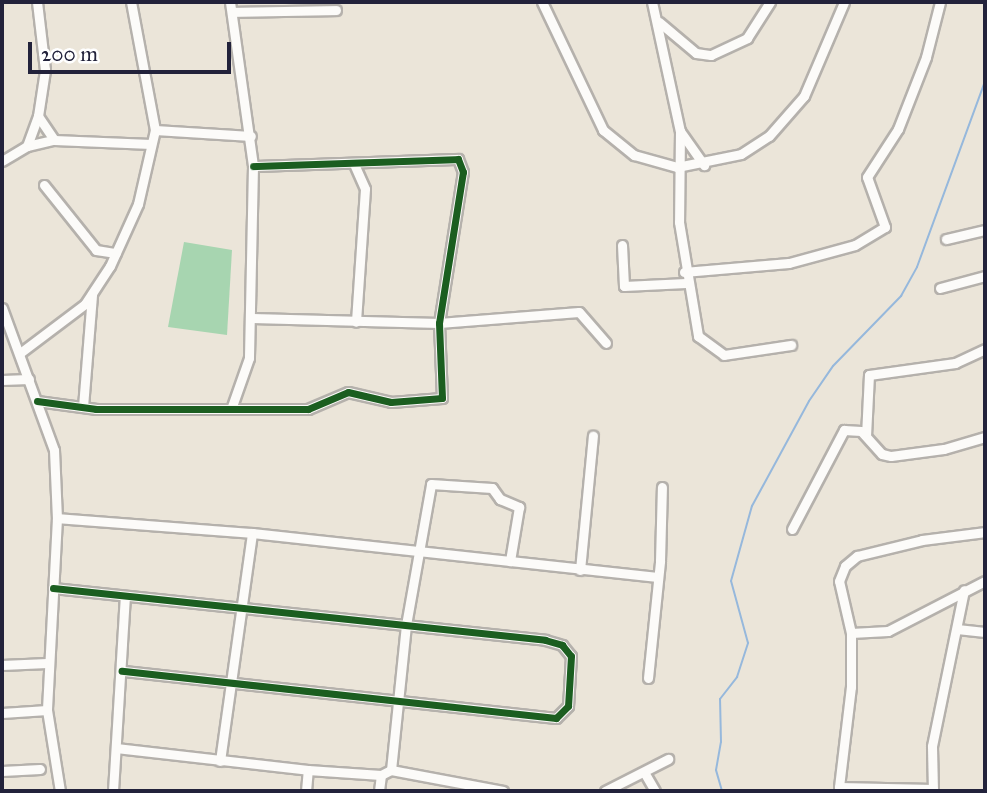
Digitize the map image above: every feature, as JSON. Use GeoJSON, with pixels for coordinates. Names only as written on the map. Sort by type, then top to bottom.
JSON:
{"type":"FeatureCollection","features":[{"type":"Feature","properties":{"kind":"street"},"geometry":{"type":"LineString","coordinates":[[27,146],[38,116],[45,70],[37,2]]}},
{"type":"Feature","properties":{"kind":"street"},"geometry":{"type":"LineString","coordinates":[[20,354],[76,313],[92,294],[116,253],[138,204],[155,130],[131,2]]}},
{"type":"Feature","properties":{"kind":"street"},"geometry":{"type":"LineString","coordinates":[[230,2],[251,136],[253,166],[252,318],[249,358],[231,409]]}},
{"type":"Feature","properties":{"kind":"street"},"geometry":{"type":"LineString","coordinates":[[541,2],[603,130],[635,155],[677,167],[704,165],[741,154],[760,142],[797,104],[844,2]]}},
{"type":"Feature","properties":{"kind":"street"},"geometry":{"type":"LineString","coordinates":[[652,2],[659,22],[680,131],[677,167],[685,278],[693,322],[710,347],[724,355],[791,345]]}},
{"type":"Feature","properties":{"kind":"street"},"geometry":{"type":"LineString","coordinates":[[659,22],[696,53],[711,55],[747,38],[770,2]]}},
{"type":"Feature","properties":{"kind":"street"},"geometry":{"type":"LineString","coordinates":[[622,245],[624,286],[789,262],[855,245],[885,227],[867,177],[898,129],[926,57],[940,2]]}},
{"type":"Feature","properties":{"kind":"street"},"geometry":{"type":"LineString","coordinates":[[232,12],[335,10]]}},
{"type":"Feature","properties":{"kind":"street"},"geometry":{"type":"LineString","coordinates":[[38,116],[54,140]]}},
{"type":"Feature","properties":{"kind":"street"},"geometry":{"type":"LineString","coordinates":[[155,130],[251,136]]}},
{"type":"Feature","properties":{"kind":"street"},"geometry":{"type":"LineString","coordinates":[[680,131],[704,165]]}},
{"type":"Feature","properties":{"kind":"street"},"geometry":{"type":"LineString","coordinates":[[2,161],[27,146],[54,140],[151,144]]}},
{"type":"Feature","properties":{"kind":"street"},"geometry":{"type":"LineString","coordinates":[[37,401],[83,407],[308,409],[348,393],[382,401],[439,400],[443,394],[439,323],[463,172],[458,159],[253,166]]}},
{"type":"Feature","properties":{"kind":"street"},"geometry":{"type":"LineString","coordinates":[[354,164],[365,189],[356,322]]}},
{"type":"Feature","properties":{"kind":"street"},"geometry":{"type":"LineString","coordinates":[[44,185],[96,250],[116,253]]}},
{"type":"Feature","properties":{"kind":"street"},"geometry":{"type":"LineString","coordinates":[[946,239],[985,230]]}},
{"type":"Feature","properties":{"kind":"street"},"geometry":{"type":"LineString","coordinates":[[940,288],[985,276]]}},
{"type":"Feature","properties":{"kind":"street"},"geometry":{"type":"LineString","coordinates":[[83,407],[92,294]]}},
{"type":"Feature","properties":{"kind":"street"},"geometry":{"type":"LineString","coordinates":[[2,308],[54,450],[57,518],[47,663],[47,710],[60,791]]}},
{"type":"Feature","properties":{"kind":"street"},"geometry":{"type":"LineString","coordinates":[[252,318],[439,323],[579,312],[606,343]]}},
{"type":"Feature","properties":{"kind":"street"},"geometry":{"type":"LineString","coordinates":[[866,436],[869,375],[956,363],[985,349]]}},
{"type":"Feature","properties":{"kind":"street"},"geometry":{"type":"LineString","coordinates":[[2,380],[29,379]]}},
{"type":"Feature","properties":{"kind":"street"},"geometry":{"type":"LineString","coordinates":[[237,397],[247,409]]}},
{"type":"Feature","properties":{"kind":"street"},"geometry":{"type":"LineString","coordinates":[[792,529],[839,434],[852,427],[866,436],[881,454],[891,456],[944,449],[985,437]]}},
{"type":"Feature","properties":{"kind":"street"},"geometry":{"type":"LineString","coordinates":[[580,570],[593,436]]}},
{"type":"Feature","properties":{"kind":"street"},"geometry":{"type":"LineString","coordinates":[[391,770],[406,625],[428,488],[450,482],[492,488],[500,499],[519,507],[510,561]]}},
{"type":"Feature","properties":{"kind":"street"},"geometry":{"type":"LineString","coordinates":[[648,678],[658,577],[662,487]]}},
{"type":"Feature","properties":{"kind":"street"},"geometry":{"type":"LineString","coordinates":[[57,518],[252,533],[658,577]]}},
{"type":"Feature","properties":{"kind":"street"},"geometry":{"type":"LineString","coordinates":[[964,590],[932,746],[933,790],[839,789],[851,687],[851,634],[839,581],[845,566],[857,556],[922,540],[985,532]]}},
{"type":"Feature","properties":{"kind":"street"},"geometry":{"type":"LineString","coordinates":[[220,761],[234,683],[252,533]]}},
{"type":"Feature","properties":{"kind":"street"},"geometry":{"type":"LineString","coordinates":[[851,634],[888,631],[985,581]]}},
{"type":"Feature","properties":{"kind":"street"},"geometry":{"type":"LineString","coordinates":[[53,588],[406,625],[562,645],[571,656],[568,706],[556,718],[398,697],[122,671]]}},
{"type":"Feature","properties":{"kind":"street"},"geometry":{"type":"LineString","coordinates":[[113,791],[125,597]]}},
{"type":"Feature","properties":{"kind":"street"},"geometry":{"type":"LineString","coordinates":[[957,629],[985,632]]}},
{"type":"Feature","properties":{"kind":"street"},"geometry":{"type":"LineString","coordinates":[[2,665],[47,663]]}},
{"type":"Feature","properties":{"kind":"street"},"geometry":{"type":"LineString","coordinates":[[2,713],[47,710]]}},
{"type":"Feature","properties":{"kind":"street"},"geometry":{"type":"LineString","coordinates":[[116,748],[308,770],[381,775],[391,770],[503,791]]}},
{"type":"Feature","properties":{"kind":"street"},"geometry":{"type":"LineString","coordinates":[[605,791],[668,759]]}},
{"type":"Feature","properties":{"kind":"street"},"geometry":{"type":"LineString","coordinates":[[2,771],[40,769]]}},
{"type":"Feature","properties":{"kind":"street"},"geometry":{"type":"LineString","coordinates":[[306,791],[308,770]]}},
{"type":"Feature","properties":{"kind":"street"},"geometry":{"type":"LineString","coordinates":[[644,772],[655,791]]}},
{"type":"Feature","properties":{"kind":"street"},"geometry":{"type":"LineString","coordinates":[[379,791],[381,775]]}},
{"type":"Feature","properties":{"kind":"green space"},"geometry":{"type":"Polygon","coordinates":[[[184,242],[232,250],[227,335],[168,327],[184,242]]]}},
{"type":"Feature","properties":{"kind":"waterway"},"geometry":{"type":"LineString","coordinates":[[722,791],[716,770],[721,742],[720,699],[737,677],[748,643],[731,581],[752,506],[809,401],[833,366],[901,296],[917,267],[985,81]]}},
{"type":"Feature","properties":{"kind":"cycle path"},"geometry":{"type":"LineString","coordinates":[[37,401],[96,409],[308,409],[348,392],[391,402],[442,398],[439,323],[463,172],[458,159],[253,166]]}},
{"type":"Feature","properties":{"kind":"cycle path"},"geometry":{"type":"LineString","coordinates":[[53,588],[545,640],[562,645],[571,656],[568,706],[556,718],[122,671]]}}]}
